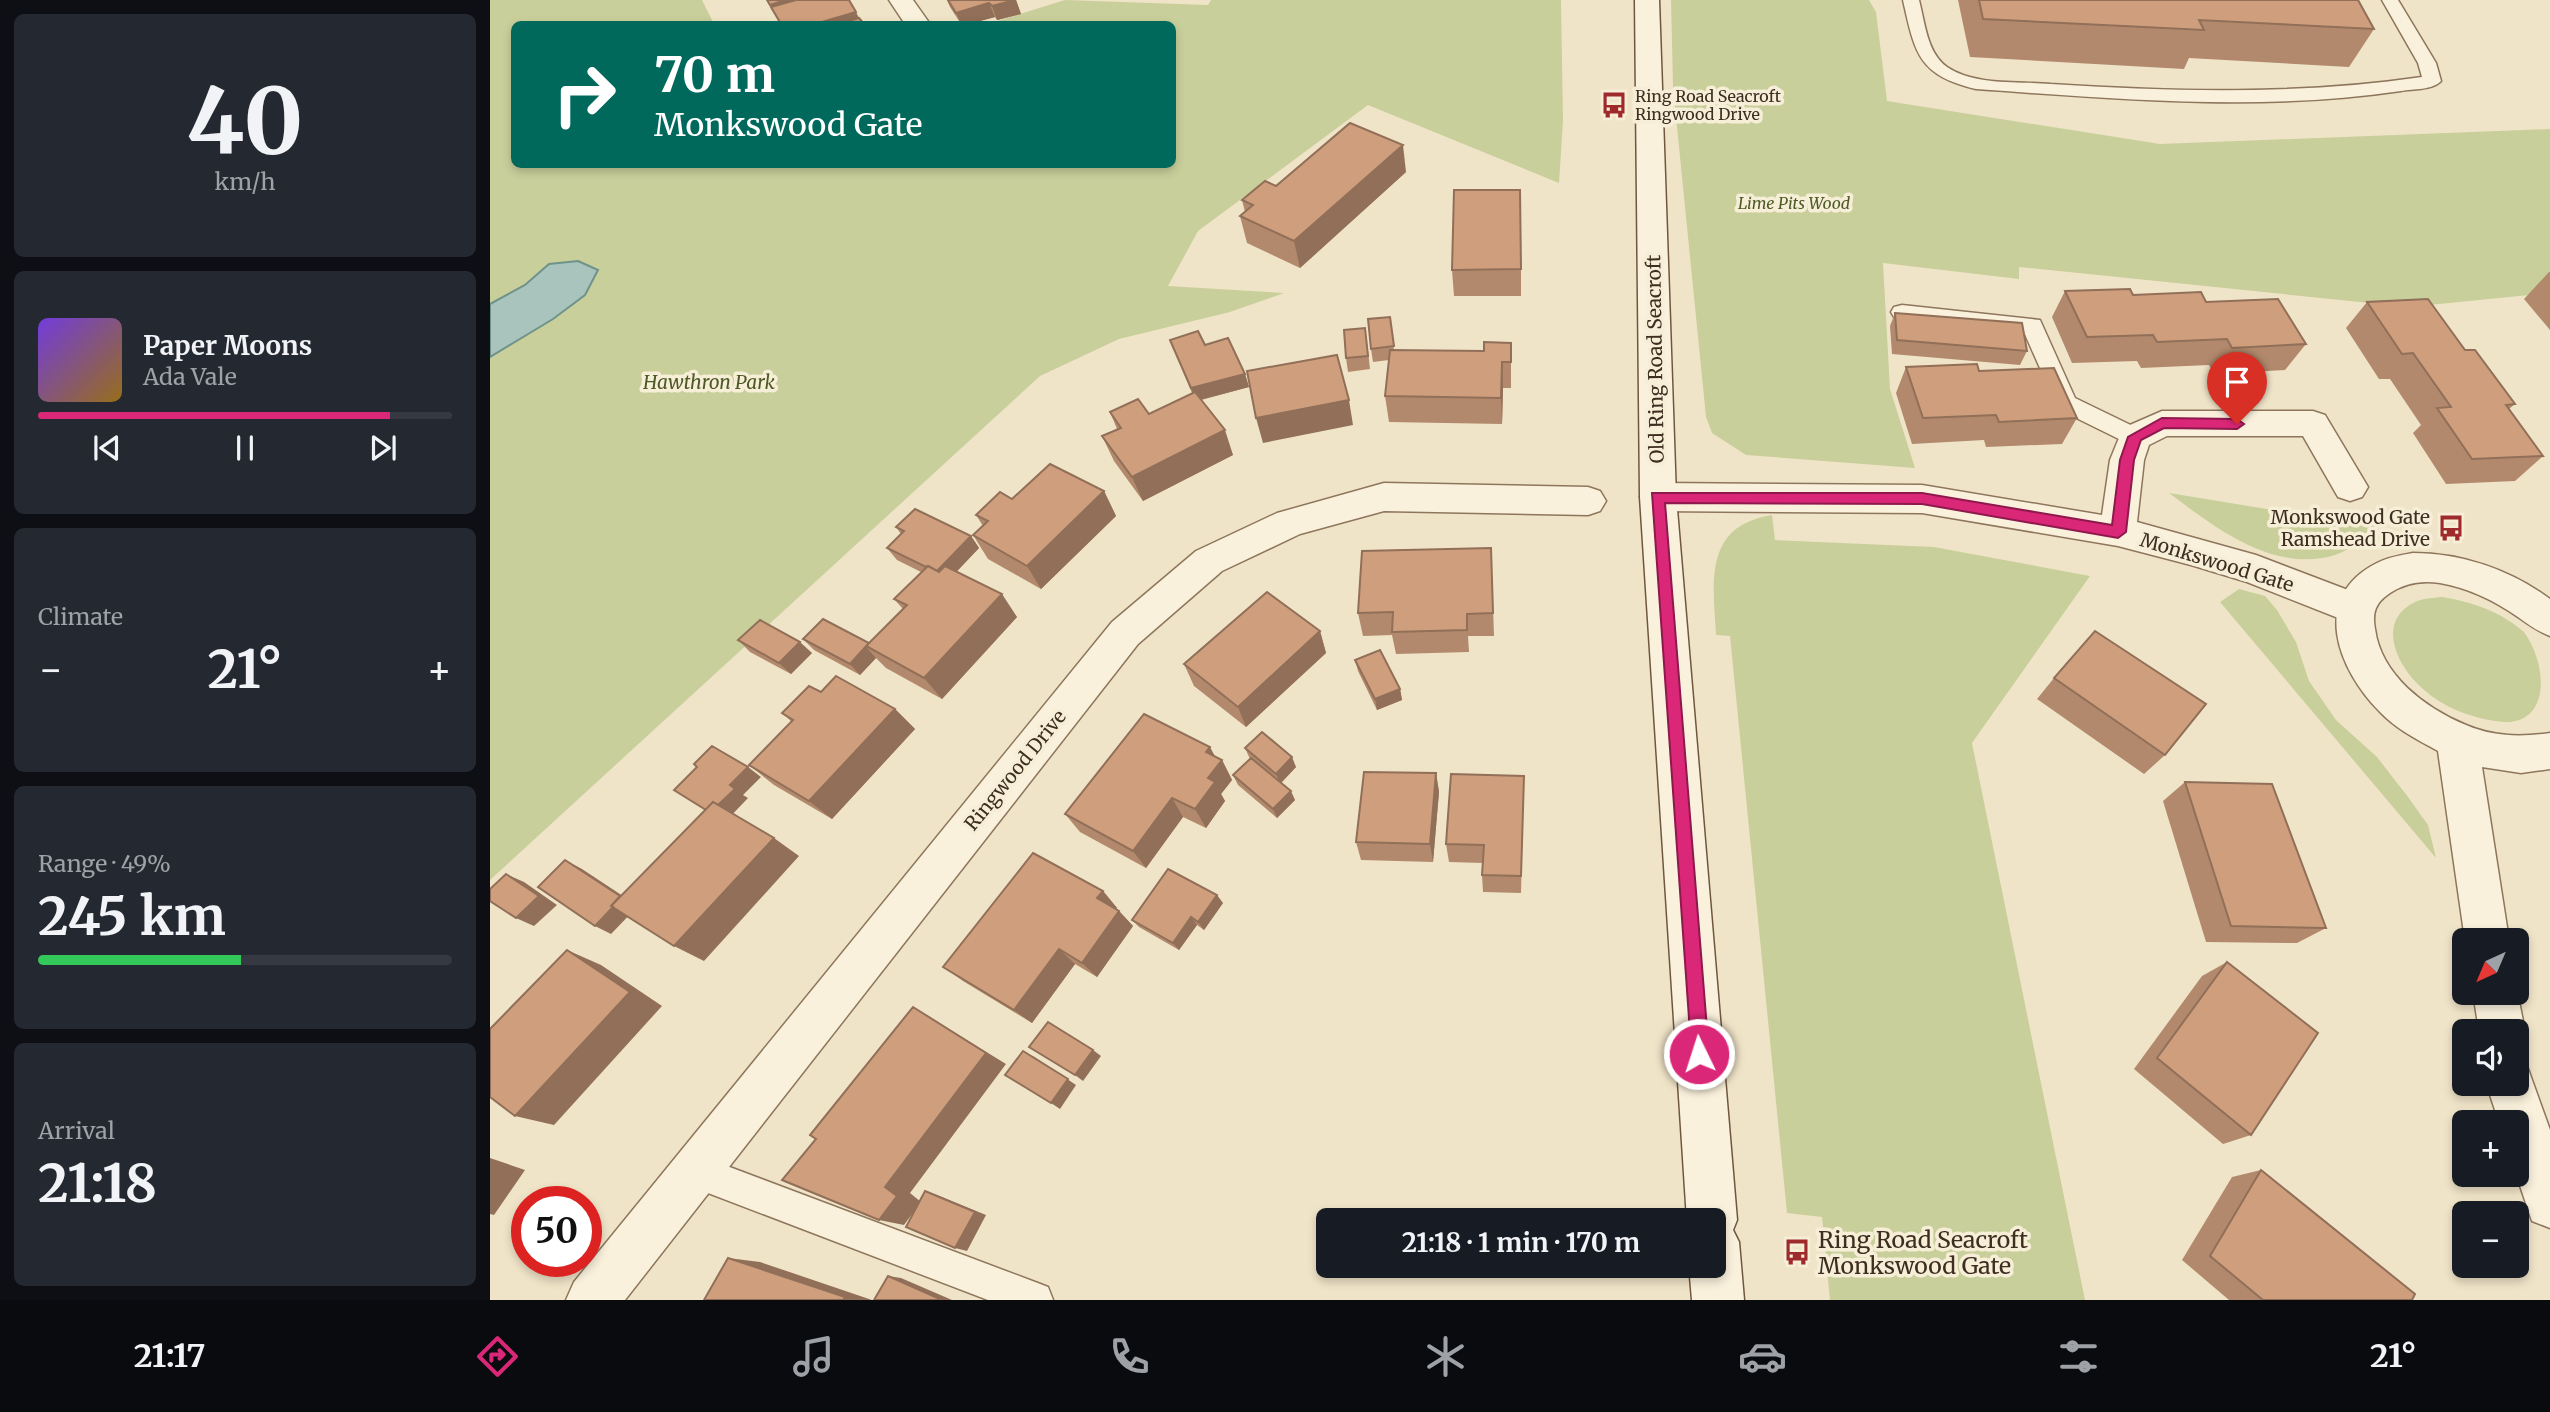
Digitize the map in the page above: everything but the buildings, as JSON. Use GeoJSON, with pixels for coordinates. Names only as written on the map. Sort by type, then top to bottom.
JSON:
{"type":"FeatureCollection","features":[{"type":"Feature","properties":{"kind":"street"},"geometry":{"type":"LineString","coordinates":[[901,0],[915,21]]}},
{"type":"Feature","properties":{"kind":"street","name":"Old Ring Road Seacroft"},"geometry":{"type":"LineString","coordinates":[[1647,0],[1658,497],[1711,1208]]}},
{"type":"Feature","properties":{"kind":"street"},"geometry":{"type":"LineString","coordinates":[[2118,532],[2127,460],[2135,437],[2162,423],[2313,424],[2350,487]]}},
{"type":"Feature","properties":{"kind":"street","name":"Ringwood Drive"},"geometry":{"type":"LineString","coordinates":[[592,1300],[1125,633],[1209,561],[1290,523],[1384,496],[1588,501]]}},
{"type":"Feature","properties":{"kind":"street","name":"Monkswood Gate"},"geometry":{"type":"LineString","coordinates":[[1658,497],[1922,499],[2118,532],[2256,570],[2356,609]]}},
{"type":"Feature","properties":{"kind":"street"},"geometry":{"type":"LineString","coordinates":[[2550,620],[2500,586],[2466,573],[2433,568],[2403,570],[2379,579],[2362,595],[2356,609],[2355,639],[2365,664],[2383,690],[2409,713],[2439,733],[2473,748],[2507,755],[2539,755],[2550,751]]}},
{"type":"Feature","properties":{"kind":"street"},"geometry":{"type":"LineString","coordinates":[[2457,740],[2485,928]]}},
{"type":"Feature","properties":{"kind":"street"},"geometry":{"type":"LineString","coordinates":[[2514,1096],[2550,1203]]}},
{"type":"Feature","properties":{"kind":"street"},"geometry":{"type":"LineString","coordinates":[[1716,1278],[1718,1300]]}},
{"type":"Feature","properties":{"kind":"lane"},"geometry":{"type":"LineString","coordinates":[[1911,0],[1927,59],[1954,79],[1976,83],[2165,96],[2280,99],[2367,93],[2432,81],[2427,63],[2390,0]]}},
{"type":"Feature","properties":{"kind":"lane"},"geometry":{"type":"LineString","coordinates":[[1902,312],[2032,325],[2066,403],[2135,437]]}},
{"type":"Feature","properties":{"kind":"lane"},"geometry":{"type":"LineString","coordinates":[[695,1171],[1035,1300]]}},
{"type":"Feature","properties":{"kind":"green space","name":"Hawthron Park"},"geometry":{"type":"Polygon","coordinates":[[[490,0],[702,0],[712,21],[511,21],[511,168],[1176,168],[1176,21],[998,21],[1065,0],[1208,5],[1211,0],[1561,0],[1563,121],[1559,183],[1368,105],[1198,231],[1168,286],[1284,293],[1230,312],[1119,339],[1040,376],[490,880],[490,0]]]}},
{"type":"Feature","properties":{"kind":"green space","name":"Lime Pits Wood"},"geometry":{"type":"Polygon","coordinates":[[[1671,0],[1869,0],[1876,12],[1887,101],[2160,144],[2550,129],[2550,293],[2409,307],[2019,267],[2019,279],[1883,263],[1890,389],[1915,468],[1746,455],[1712,433],[1706,417],[1673,87],[1671,0]]]}},
{"type":"Feature","properties":{"kind":"green space"},"geometry":{"type":"Polygon","coordinates":[[[2169,493],[2285,512],[2369,516],[2378,534],[2335,555],[2312,559],[2290,558],[2268,553],[2225,533],[2169,493]]]}},
{"type":"Feature","properties":{"kind":"green space"},"geometry":{"type":"Polygon","coordinates":[[[1772,515],[1775,540],[1934,547],[2090,576],[1972,743],[2085,1300],[1830,1300],[1822,1217],[1787,1213],[1730,636],[1716,635],[1714,595],[1717,559],[1723,544],[1734,531],[1750,521],[1772,515]]]}},
{"type":"Feature","properties":{"kind":"green space"},"geometry":{"type":"Polygon","coordinates":[[[2239,589],[2265,596],[2277,610],[2296,642],[2309,681],[2336,720],[2377,757],[2408,797],[2428,825],[2436,858],[2220,602],[2239,589]]]}},
{"type":"Feature","properties":{"kind":"green space"},"geometry":{"type":"Polygon","coordinates":[[[2442,597],[2485,608],[2524,632],[2538,662],[2541,679],[2540,694],[2535,707],[2526,716],[2513,722],[2495,721],[2456,710],[2431,695],[2405,669],[2394,644],[2396,621],[2403,610],[2415,602],[2442,597]]]}},
{"type":"Feature","properties":{"kind":"water"},"geometry":{"type":"Polygon","coordinates":[[[578,261],[598,270],[585,295],[553,319],[490,357],[490,304],[525,285],[549,264],[578,261]]]}},
{"type":"Feature","properties":{"kind":"place","name":"Ring Road Seacroft Ringwood Drive"},"geometry":{"type":"Point","coordinates":[1614,105]}},
{"type":"Feature","properties":{"kind":"place","name":"Monkswood Gate Ramshead Drive"},"geometry":{"type":"Point","coordinates":[2451,528]}},
{"type":"Feature","properties":{"kind":"place","name":"Ring Road Seacroft Monkswood Gate"},"geometry":{"type":"Point","coordinates":[1797,1252]}},
{"type":"Feature","properties":{"kind":"route"},"geometry":{"type":"LineString","coordinates":[[1699,1054],[1658,497],[1922,499],[2118,532],[2127,460],[2135,437],[2162,423],[2237,424]]}}]}
